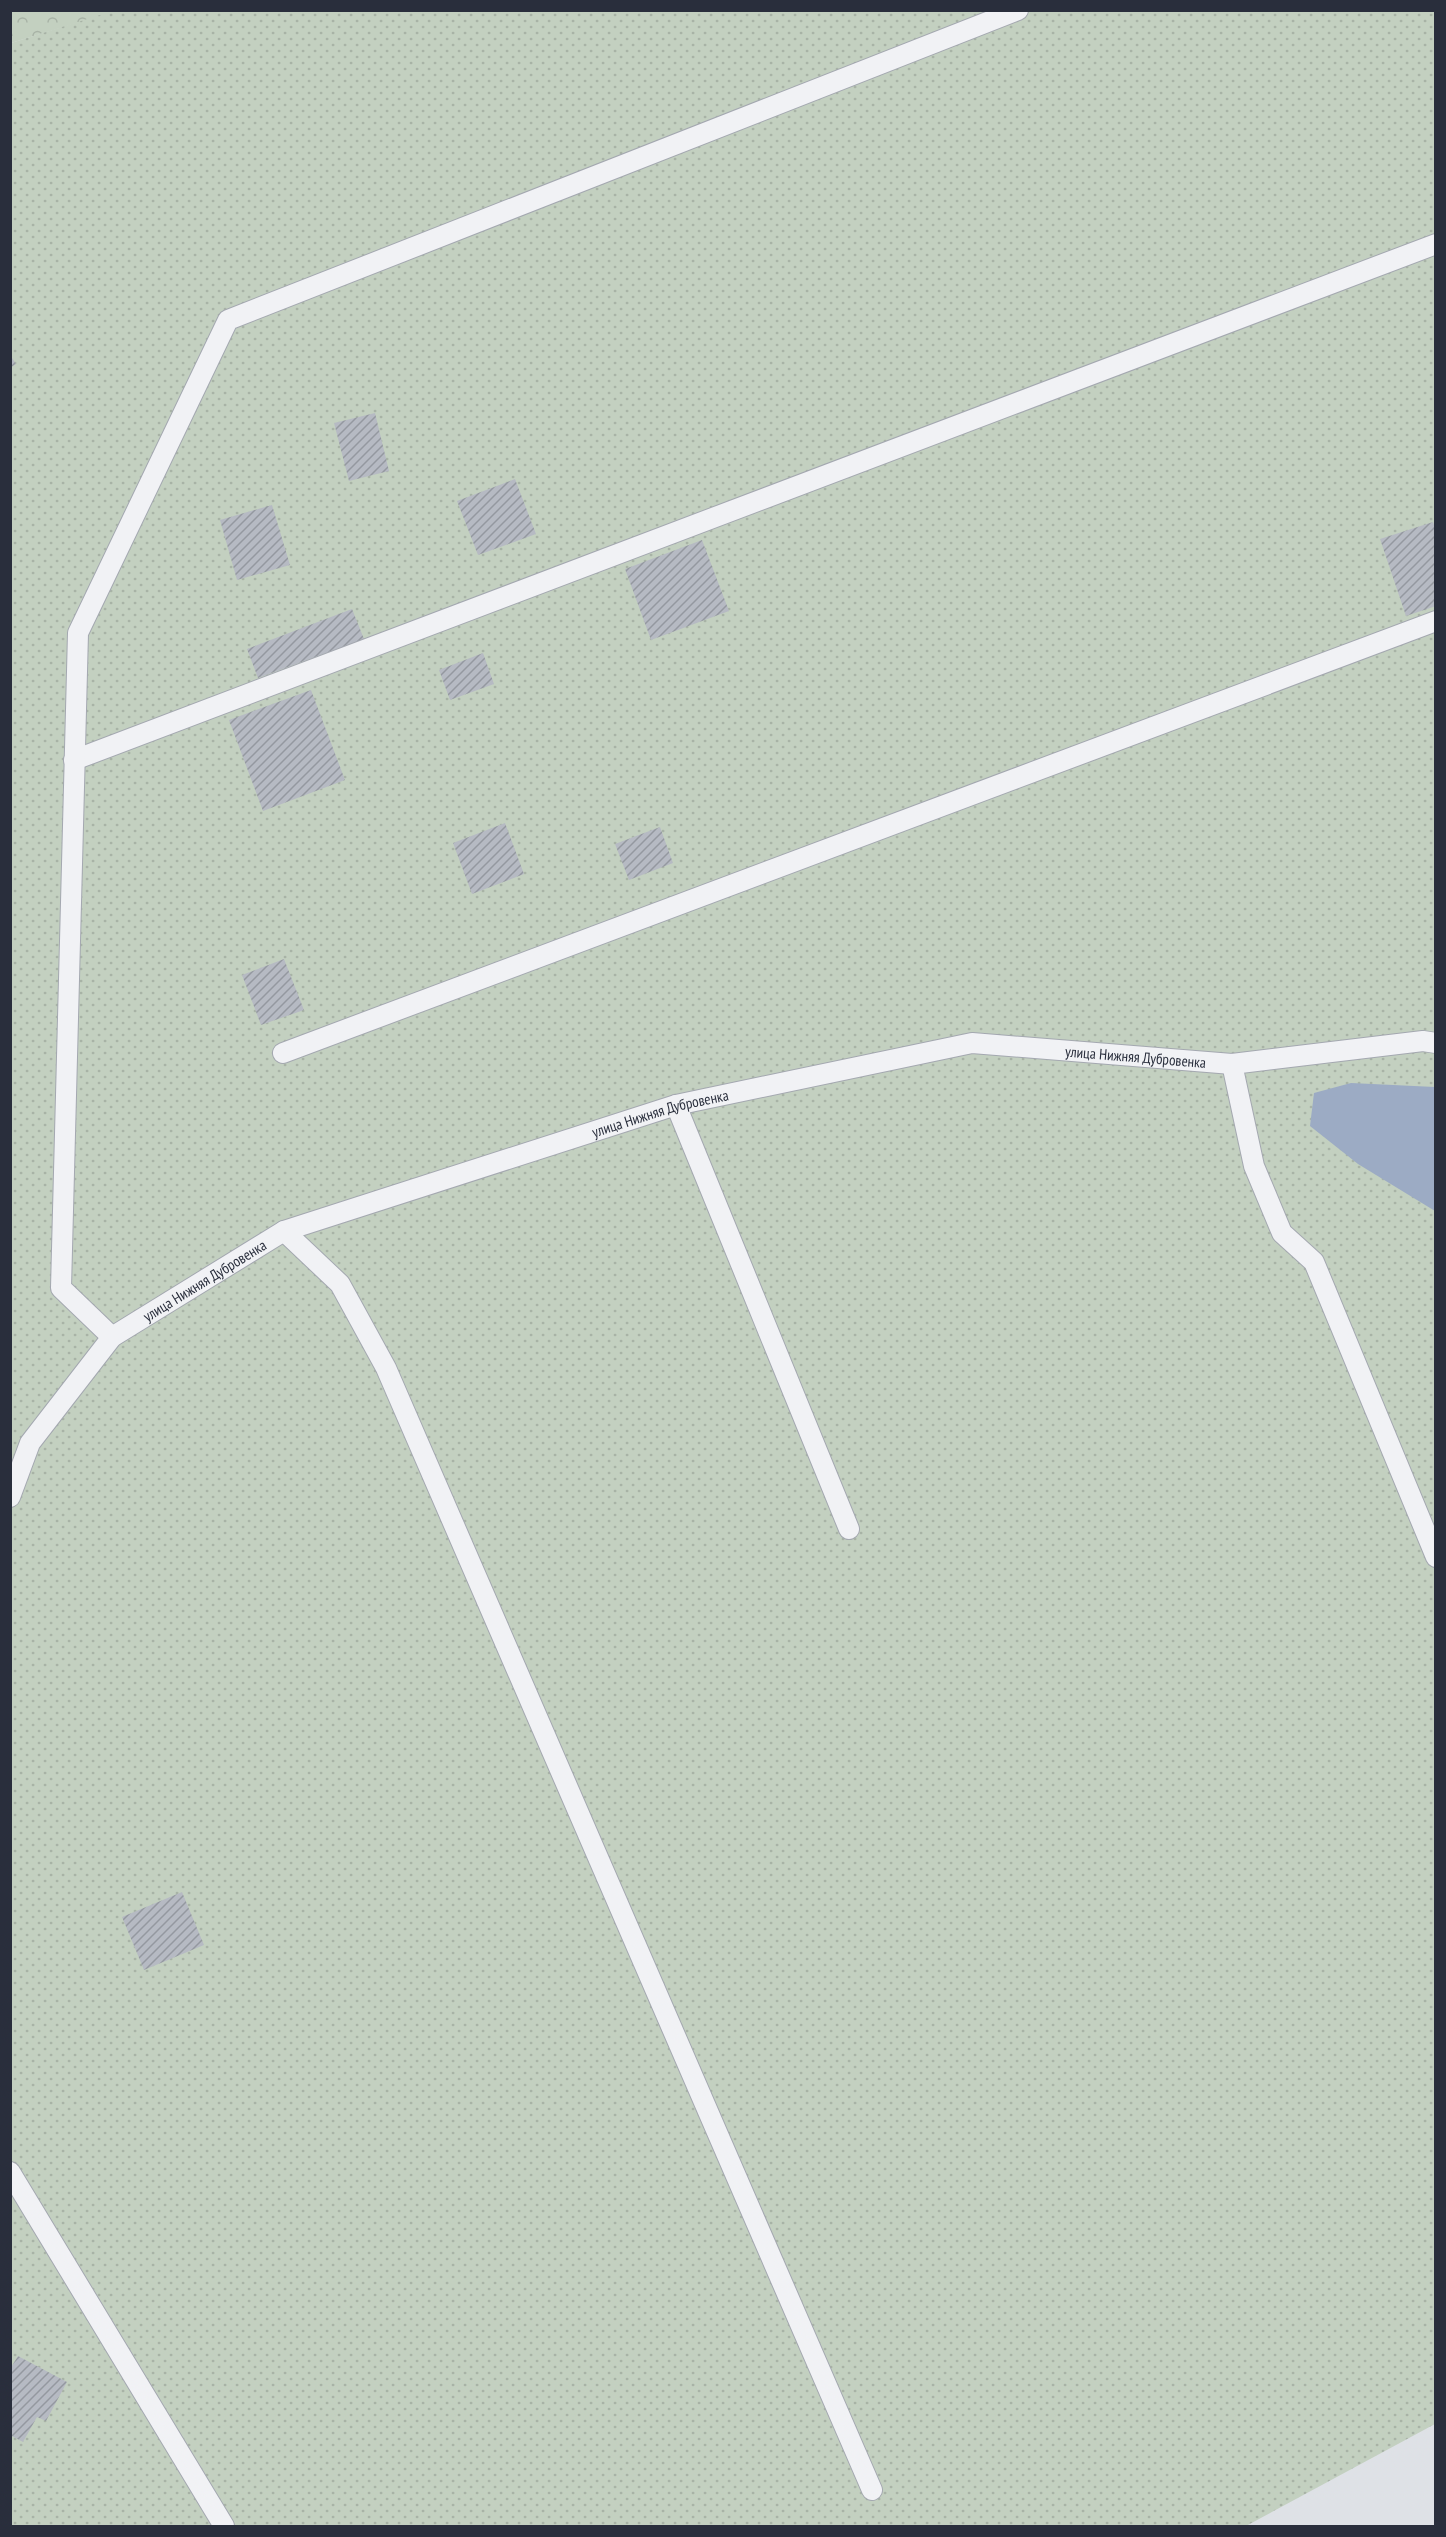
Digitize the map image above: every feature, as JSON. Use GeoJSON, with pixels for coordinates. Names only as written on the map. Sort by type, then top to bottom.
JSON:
{"type":"FeatureCollection","features":[{"type":"Feature","properties":{"kind":"lane"},"geometry":{"type":"LineString","coordinates":[[112,1336],[61,1288],[78,633],[228,320],[1018,10]]}},
{"type":"Feature","properties":{"kind":"lane"},"geometry":{"type":"LineString","coordinates":[[74,760],[1436,244]]}},
{"type":"Feature","properties":{"kind":"lane"},"geometry":{"type":"LineString","coordinates":[[282,1053],[1436,621]]}},
{"type":"Feature","properties":{"kind":"lane","name":"улица Нижняя Дубровенка"},"geometry":{"type":"LineString","coordinates":[[10,1497],[30,1443],[112,1336],[284,1231],[676,1105],[972,1042],[1232,1064],[1423,1041],[1436,1043]]}},
{"type":"Feature","properties":{"kind":"lane"},"geometry":{"type":"LineString","coordinates":[[1232,1064],[1258,1176],[1282,1233],[1314,1262],[1436,1557]]}},
{"type":"Feature","properties":{"kind":"lane"},"geometry":{"type":"LineString","coordinates":[[676,1105],[849,1529]]}},
{"type":"Feature","properties":{"kind":"lane"},"geometry":{"type":"LineString","coordinates":[[284,1231],[340,1284],[386,1368],[872,2490]]}},
{"type":"Feature","properties":{"kind":"lane"},"geometry":{"type":"LineString","coordinates":[[10,2172],[224,2526]]}},
{"type":"Feature","properties":{"kind":"green space"},"geometry":{"type":"Polygon","coordinates":[[[11,10],[116,10],[116,11],[11,43],[11,10]]]}},
{"type":"Feature","properties":{"kind":"green space"},"geometry":{"type":"Polygon","coordinates":[[[116,10],[1435,11],[1435,2424],[1246,2526],[11,2526],[11,43],[116,10]]]}},
{"type":"Feature","properties":{"kind":"water"},"geometry":{"type":"Polygon","coordinates":[[[1351,1083],[1435,1087],[1435,1211],[1358,1164],[1310,1126],[1314,1093],[1351,1083]]]}},
{"type":"Feature","properties":{"kind":"building"},"geometry":{"type":"Polygon","coordinates":[[[10,355],[16,364],[10,368],[10,355]]]}},
{"type":"Feature","properties":{"kind":"building"},"geometry":{"type":"Polygon","coordinates":[[[375,413],[389,471],[349,481],[334,423],[375,413]]]}},
{"type":"Feature","properties":{"kind":"building"},"geometry":{"type":"Polygon","coordinates":[[[515,479],[536,534],[478,555],[457,501],[515,479]]]}},
{"type":"Feature","properties":{"kind":"building"},"geometry":{"type":"Polygon","coordinates":[[[272,505],[290,565],[237,580],[220,520],[272,505]]]}},
{"type":"Feature","properties":{"kind":"building"},"geometry":{"type":"Polygon","coordinates":[[[1433,522],[1436,531],[1436,606],[1406,616],[1380,539],[1433,522]]]}},
{"type":"Feature","properties":{"kind":"building"},"geometry":{"type":"Polygon","coordinates":[[[702,540],[729,611],[651,640],[625,569],[702,540]]]}},
{"type":"Feature","properties":{"kind":"building"},"geometry":{"type":"Polygon","coordinates":[[[352,609],[364,639],[258,678],[247,649],[352,609]]]}},
{"type":"Feature","properties":{"kind":"building"},"geometry":{"type":"Polygon","coordinates":[[[483,653],[494,684],[450,700],[439,670],[483,653]]]}},
{"type":"Feature","properties":{"kind":"building"},"geometry":{"type":"Polygon","coordinates":[[[311,690],[345,780],[263,811],[229,720],[311,690]]]}},
{"type":"Feature","properties":{"kind":"building"},"geometry":{"type":"Polygon","coordinates":[[[505,823],[524,874],[472,894],[453,843],[505,823]]]}},
{"type":"Feature","properties":{"kind":"building"},"geometry":{"type":"Polygon","coordinates":[[[660,827],[673,863],[629,880],[615,844],[660,827]]]}},
{"type":"Feature","properties":{"kind":"building"},"geometry":{"type":"Polygon","coordinates":[[[284,959],[304,1010],[261,1025],[242,975],[284,959]]]}},
{"type":"Feature","properties":{"kind":"building"},"geometry":{"type":"Polygon","coordinates":[[[182,1892],[204,1945],[144,1970],[122,1917],[182,1892]]]}},
{"type":"Feature","properties":{"kind":"building"},"geometry":{"type":"Polygon","coordinates":[[[18,2356],[67,2382],[46,2421],[37,2417],[23,2442],[10,2435],[10,2369],[18,2356]]]}}]}
